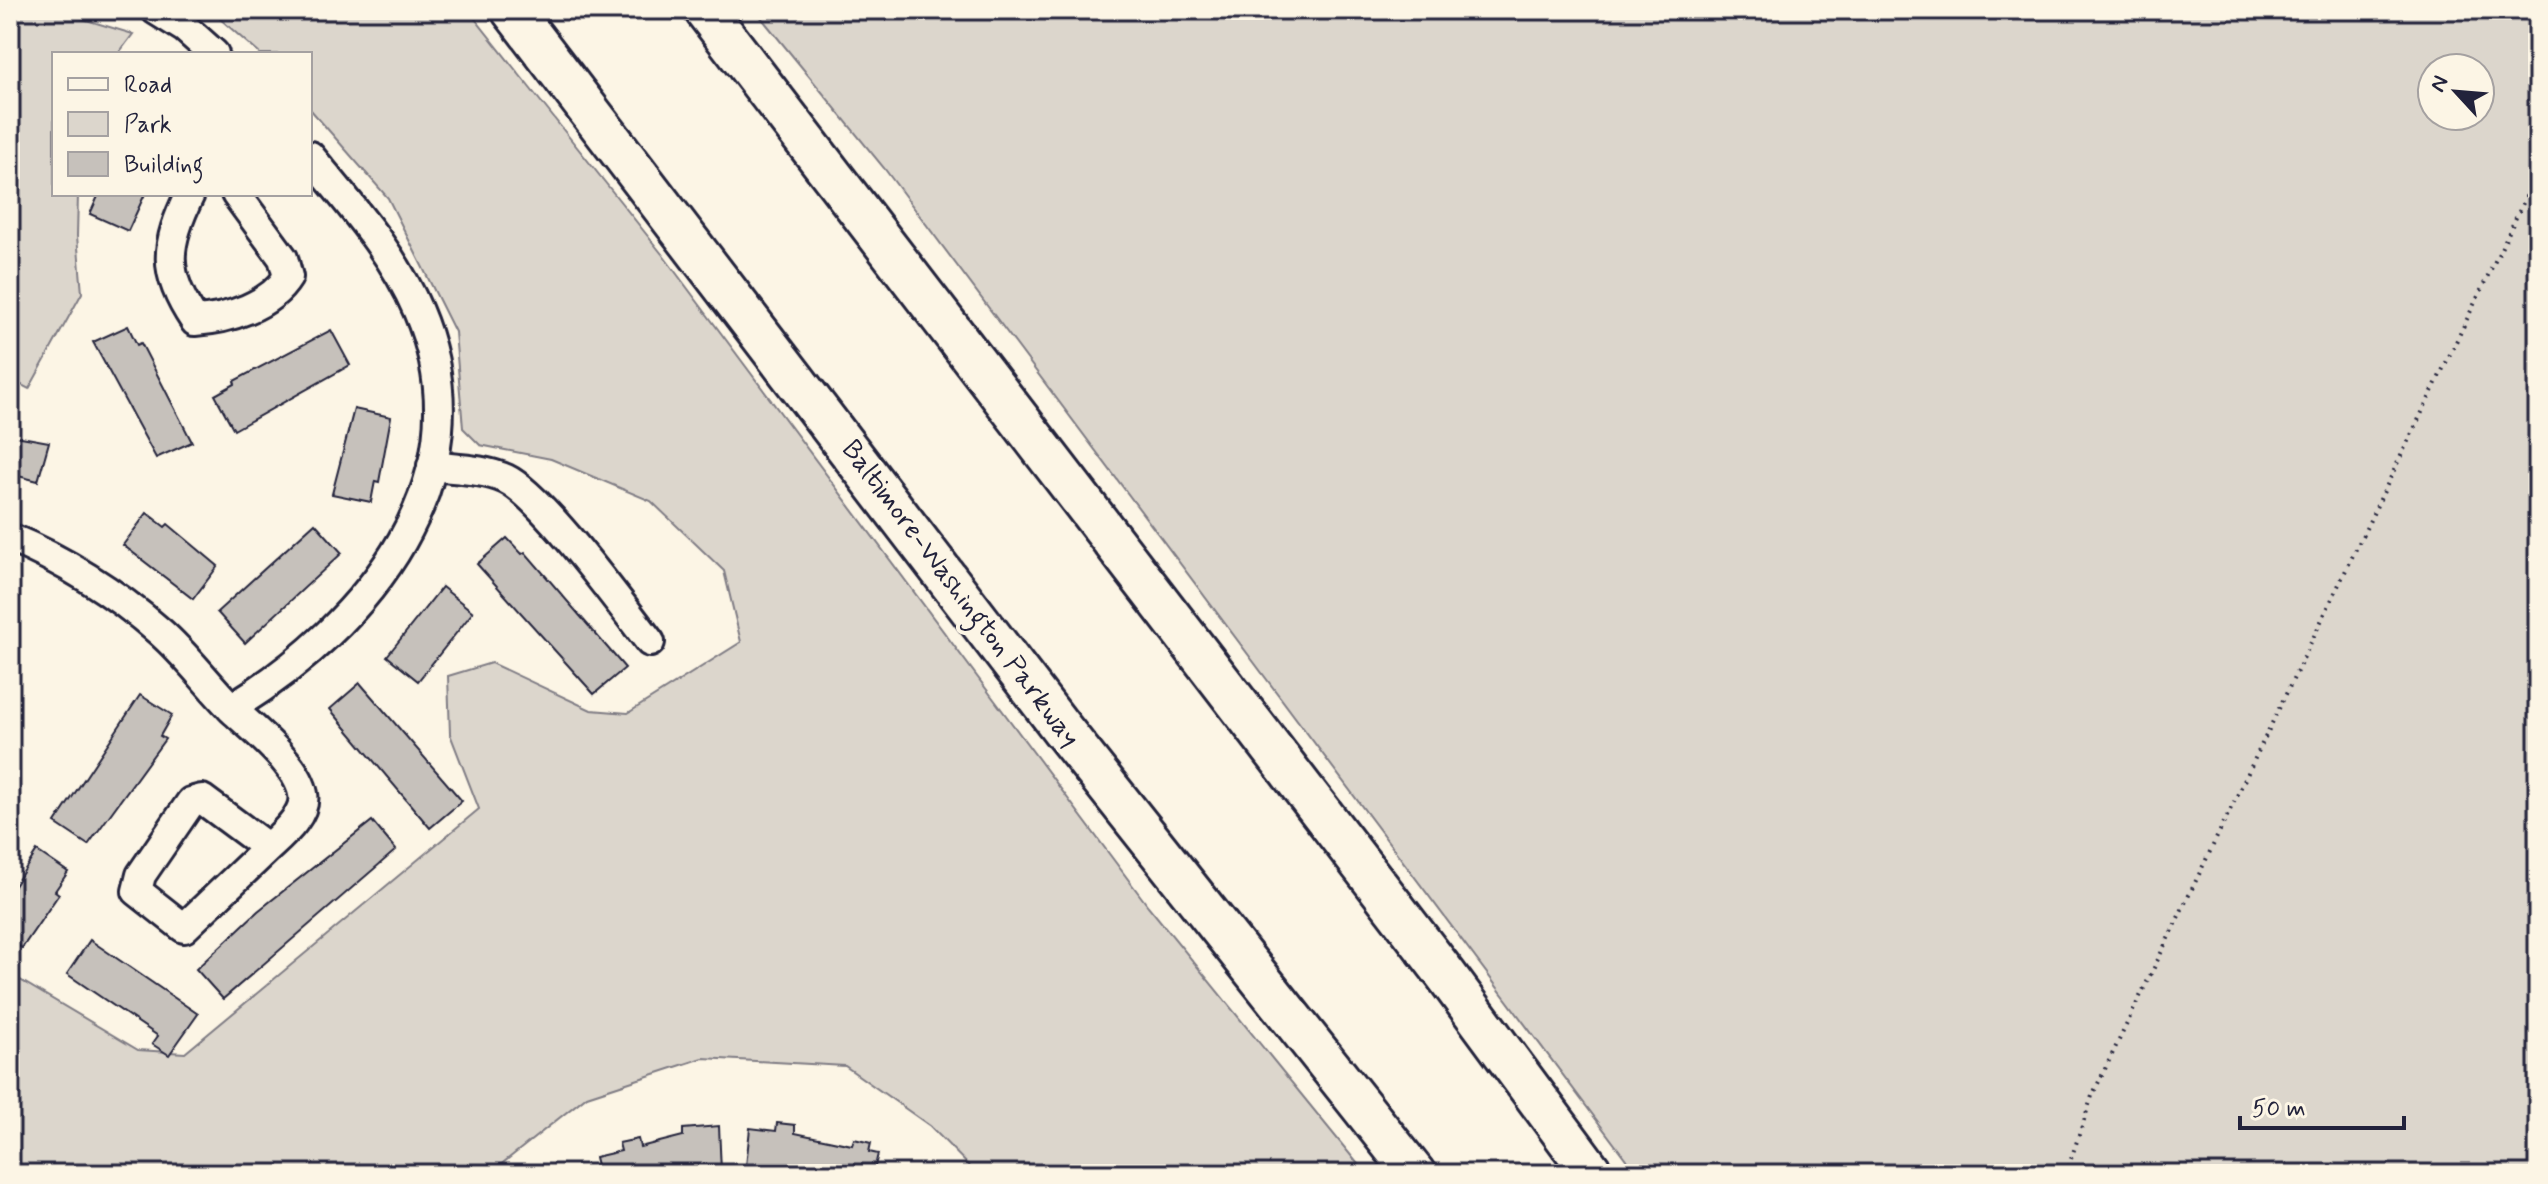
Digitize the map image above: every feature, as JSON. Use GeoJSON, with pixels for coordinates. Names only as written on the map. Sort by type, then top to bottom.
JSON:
{"type":"FeatureCollection","features":[{"type":"Feature","properties":{"kind":"highway","name":"Baltimore-Washington Parkway"},"geometry":{"type":"LineString","coordinates":[[512,10],[1072,741],[1415,1174]]}},
{"type":"Feature","properties":{"kind":"highway"},"geometry":{"type":"LineString","coordinates":[[705,10],[1446,975],[1593,1174]]}},
{"type":"Feature","properties":{"kind":"street"},"geometry":{"type":"LineString","coordinates":[[156,10],[185,28],[212,52]]}},
{"type":"Feature","properties":{"kind":"street"},"geometry":{"type":"LineString","coordinates":[[231,708],[287,670],[377,582],[415,522],[427,492],[432,466],[439,392],[419,312],[399,271],[312,159]]}},
{"type":"Feature","properties":{"kind":"street"},"geometry":{"type":"LineString","coordinates":[[189,196],[170,243],[170,261],[172,283],[195,321],[221,319],[278,293],[288,277],[283,258],[237,196]]}},
{"type":"Feature","properties":{"kind":"street"},"geometry":{"type":"LineString","coordinates":[[432,466],[493,475],[518,487],[606,584],[650,642]]}},
{"type":"Feature","properties":{"kind":"street"},"geometry":{"type":"LineString","coordinates":[[10,538],[74,570],[159,630],[231,708],[264,738],[296,776],[304,796],[299,815],[268,848],[184,928],[137,891],[141,875],[191,802],[202,799],[268,848]]}},
{"type":"Feature","properties":{"kind":"path"},"geometry":{"type":"LineString","coordinates":[[2066,1174],[2099,1082],[2538,172]]}},
{"type":"Feature","properties":{"kind":"green space"},"geometry":{"type":"Polygon","coordinates":[[[10,10],[53,10],[133,34],[120,52],[52,52],[52,196],[78,196],[77,236],[82,293],[29,389],[10,379],[10,10]]]}},
{"type":"Feature","properties":{"kind":"green space"},"geometry":{"type":"Polygon","coordinates":[[[210,10],[468,10],[662,254],[1148,906],[1366,1174],[977,1174],[930,1126],[845,1066],[703,1058],[587,1096],[489,1174],[10,1174],[10,974],[138,1050],[185,1053],[479,809],[450,734],[448,676],[491,663],[591,710],[628,713],[741,642],[724,571],[651,501],[551,459],[480,445],[463,428],[455,332],[388,198],[312,111],[312,52],[258,52],[210,10]]]}},
{"type":"Feature","properties":{"kind":"green space"},"geometry":{"type":"Polygon","coordinates":[[[755,10],[2538,10],[2538,1174],[1637,1174],[884,168],[755,10]]]}},
{"type":"Feature","properties":{"kind":"building"},"geometry":{"type":"Polygon","coordinates":[[[98,196],[144,196],[128,231],[90,214],[98,196]]]}},
{"type":"Feature","properties":{"kind":"building"},"geometry":{"type":"Polygon","coordinates":[[[128,326],[137,345],[141,343],[192,442],[156,458],[93,342],[128,326]]]}},
{"type":"Feature","properties":{"kind":"building"},"geometry":{"type":"Polygon","coordinates":[[[331,330],[350,365],[234,430],[215,395],[235,384],[234,381],[331,330]]]}},
{"type":"Feature","properties":{"kind":"building"},"geometry":{"type":"Polygon","coordinates":[[[354,409],[391,417],[379,482],[375,481],[371,502],[332,494],[354,409]]]}},
{"type":"Feature","properties":{"kind":"building"},"geometry":{"type":"Polygon","coordinates":[[[10,435],[49,442],[38,481],[10,474],[10,435]]]}},
{"type":"Feature","properties":{"kind":"building"},"geometry":{"type":"Polygon","coordinates":[[[147,513],[165,527],[168,524],[218,566],[193,599],[123,545],[147,513]]]}},
{"type":"Feature","properties":{"kind":"building"},"geometry":{"type":"Polygon","coordinates":[[[315,523],[342,553],[245,643],[217,612],[315,523]]]}},
{"type":"Feature","properties":{"kind":"building"},"geometry":{"type":"Polygon","coordinates":[[[507,538],[522,554],[525,552],[625,668],[594,694],[477,564],[507,538]]]}},
{"type":"Feature","properties":{"kind":"building"},"geometry":{"type":"Polygon","coordinates":[[[442,587],[473,612],[418,681],[387,656],[442,587]]]}},
{"type":"Feature","properties":{"kind":"building"},"geometry":{"type":"Polygon","coordinates":[[[360,683],[462,801],[430,828],[330,709],[360,683]]]}},
{"type":"Feature","properties":{"kind":"building"},"geometry":{"type":"Polygon","coordinates":[[[140,695],[172,715],[160,736],[165,739],[88,845],[55,823],[140,695]]]}},
{"type":"Feature","properties":{"kind":"building"},"geometry":{"type":"Polygon","coordinates":[[[372,821],[396,850],[223,999],[196,969],[258,911],[372,821]]]}},
{"type":"Feature","properties":{"kind":"building"},"geometry":{"type":"Polygon","coordinates":[[[37,851],[68,872],[55,891],[59,894],[22,948],[10,940],[10,892],[37,851]]]}},
{"type":"Feature","properties":{"kind":"building"},"geometry":{"type":"Polygon","coordinates":[[[90,940],[198,1014],[169,1055],[152,1044],[158,1036],[67,974],[90,940]]]}},
{"type":"Feature","properties":{"kind":"building"},"geometry":{"type":"Polygon","coordinates":[[[777,1123],[795,1125],[795,1133],[852,1145],[854,1139],[871,1143],[869,1152],[878,1154],[873,1174],[816,1174],[746,1166],[750,1128],[776,1131],[777,1123]]]}},
{"type":"Feature","properties":{"kind":"building"},"geometry":{"type":"Polygon","coordinates":[[[719,1126],[721,1171],[599,1174],[595,1157],[621,1151],[619,1143],[638,1139],[640,1147],[683,1136],[683,1129],[719,1126]]]}}]}
